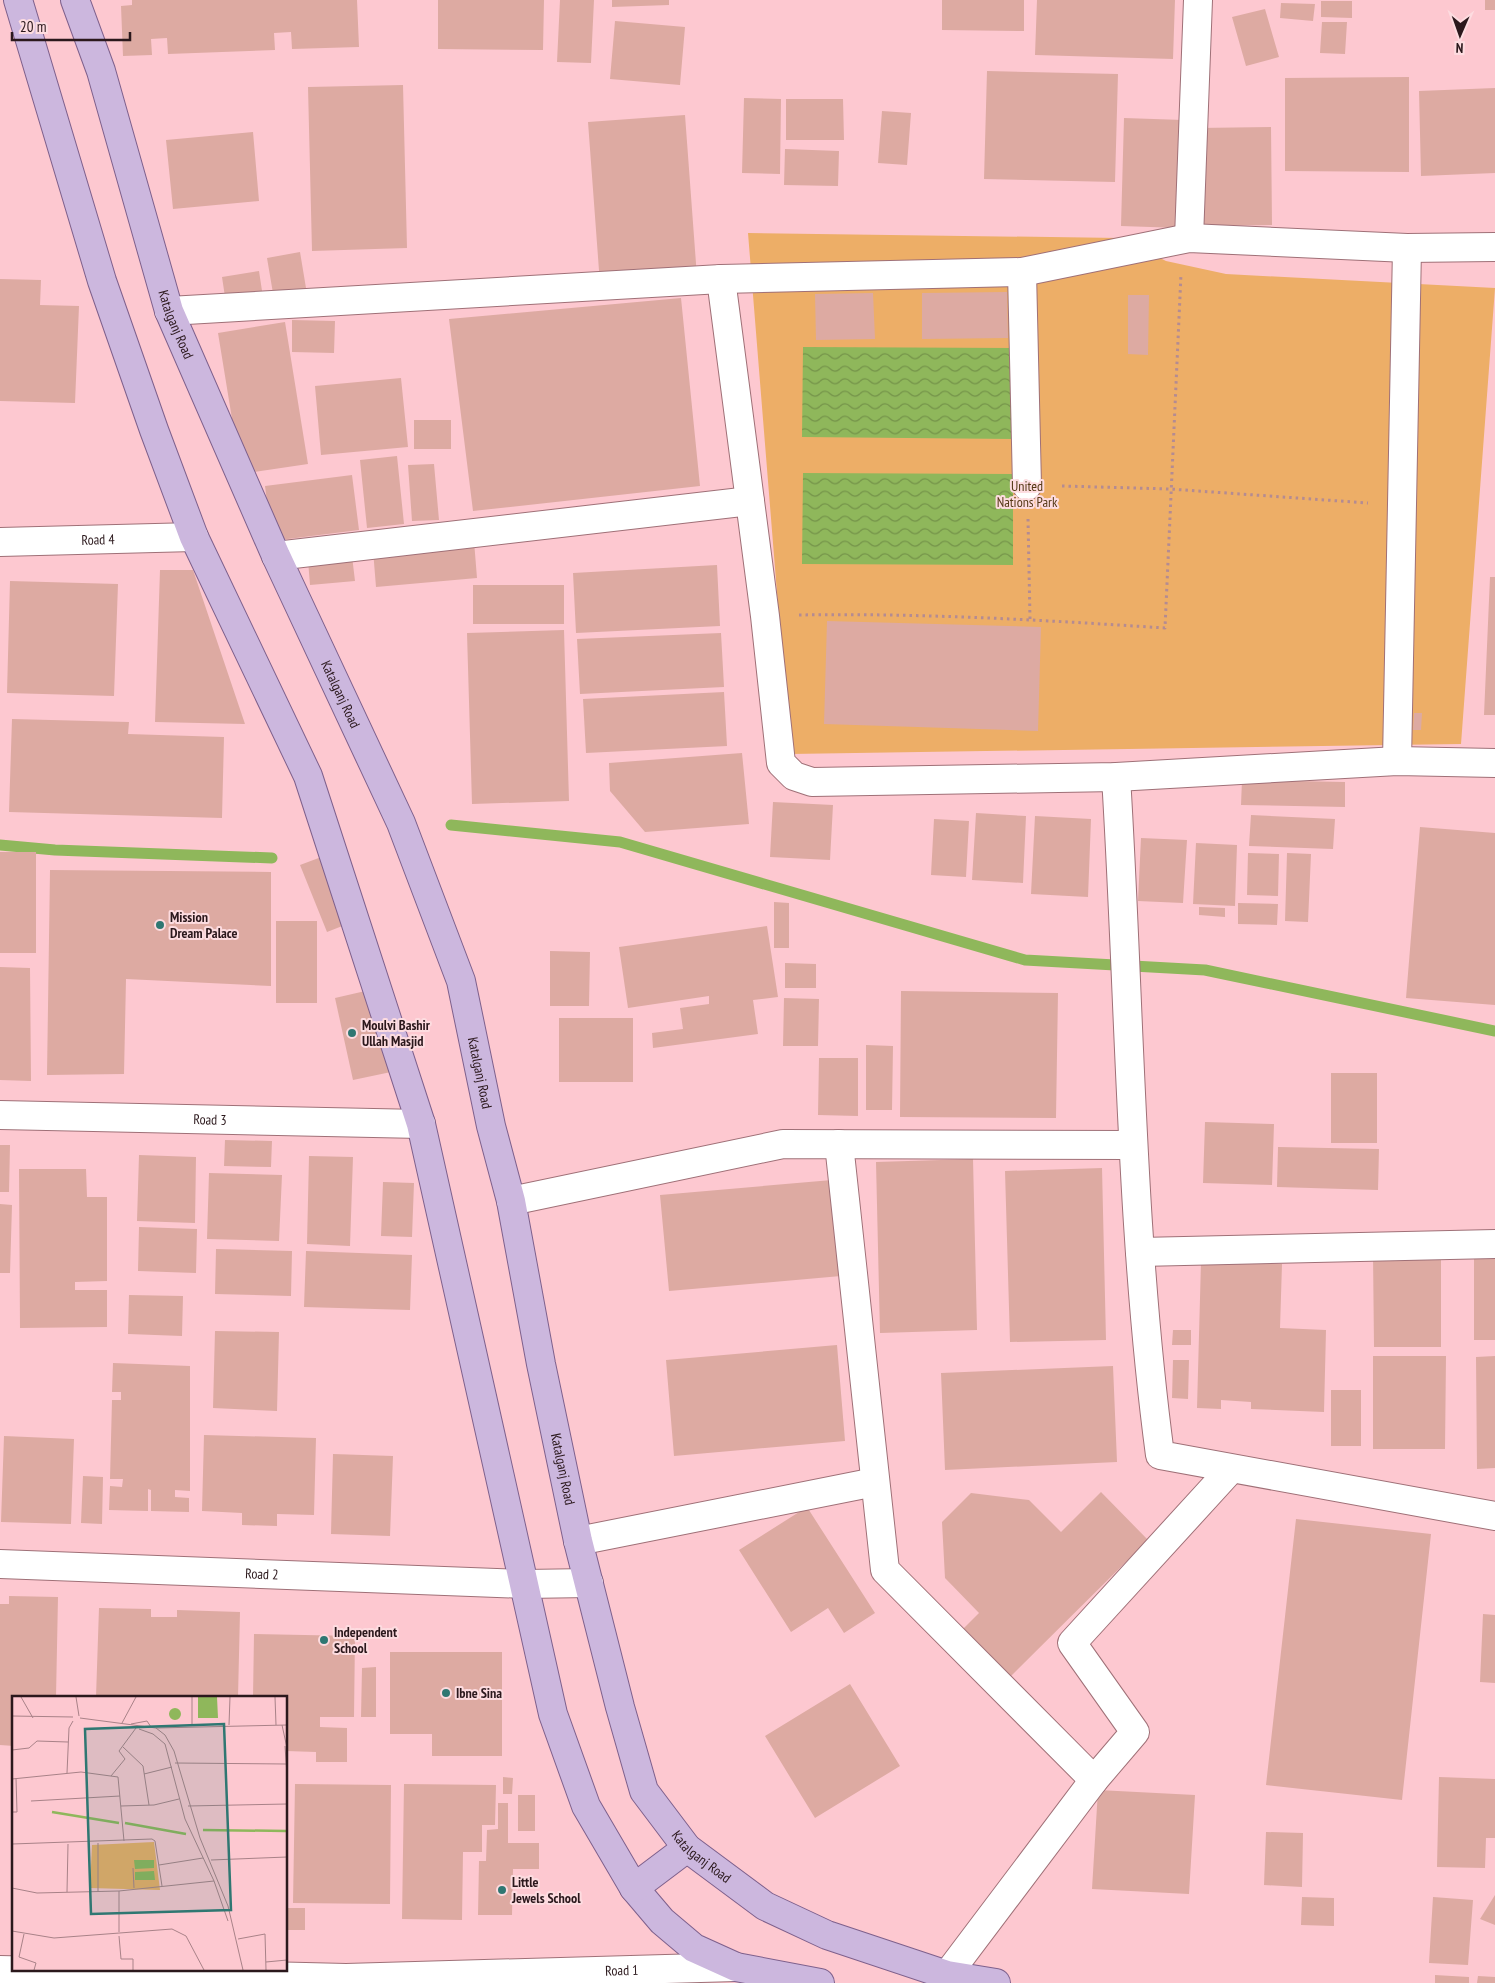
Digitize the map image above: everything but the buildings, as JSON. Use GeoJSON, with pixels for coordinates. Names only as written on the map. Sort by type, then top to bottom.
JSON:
{"type":"FeatureCollection","features":[{"type":"Feature","properties":{"kind":"main road"},"geometry":{"type":"LineString","coordinates":[[18,0],[102,281],[194,537],[308,776],[420,1124],[556,1723],[586,1806],[634,1888],[662,1921],[694,1948],[736,1967],[780,1979],[820,1983]]}},
{"type":"Feature","properties":{"kind":"main road","name":"Katalganj Road"},"geometry":{"type":"LineString","coordinates":[[76,0],[101,72],[169,311],[276,556],[401,823],[461,981],[491,1126],[511,1201],[541,1364],[578,1541],[620,1706],[644,1791],[687,1848],[765,1906],[827,1935],[947,1975],[996,1983]]}},
{"type":"Feature","properties":{"kind":"main road"},"geometry":{"type":"LineString","coordinates":[[634,1888],[687,1848]]}},
{"type":"Feature","properties":{"kind":"street"},"geometry":{"type":"LineString","coordinates":[[1190,238],[1198,0]]}},
{"type":"Feature","properties":{"kind":"street"},"geometry":{"type":"LineString","coordinates":[[169,311],[722,280],[1022,272],[1190,238],[1407,248],[1495,247]]}},
{"type":"Feature","properties":{"kind":"street"},"geometry":{"type":"LineString","coordinates":[[1397,761],[1407,248]]}},
{"type":"Feature","properties":{"kind":"street"},"geometry":{"type":"LineString","coordinates":[[1022,272],[1027,486]]}},
{"type":"Feature","properties":{"kind":"street"},"geometry":{"type":"LineString","coordinates":[[722,280],[766,616],[781,763],[794,776],[812,782],[1116,777],[1397,761],[1495,763]]}},
{"type":"Feature","properties":{"kind":"street"},"geometry":{"type":"LineString","coordinates":[[276,556],[750,501]]}},
{"type":"Feature","properties":{"kind":"street","name":"Road 4"},"geometry":{"type":"LineString","coordinates":[[0,542],[194,537]]}},
{"type":"Feature","properties":{"kind":"street"},"geometry":{"type":"LineString","coordinates":[[1116,777],[1122,877],[1132,1145],[1150,1382],[1160,1455],[1495,1516]]}},
{"type":"Feature","properties":{"kind":"street","name":"Road 3"},"geometry":{"type":"LineString","coordinates":[[0,1115],[420,1124]]}},
{"type":"Feature","properties":{"kind":"street"},"geometry":{"type":"LineString","coordinates":[[511,1201],[783,1144],[1132,1145]]}},
{"type":"Feature","properties":{"kind":"street"},"geometry":{"type":"LineString","coordinates":[[839,1144],[885,1570],[1094,1780]]}},
{"type":"Feature","properties":{"kind":"street"},"geometry":{"type":"LineString","coordinates":[[1140,1252],[1495,1244]]}},
{"type":"Feature","properties":{"kind":"street"},"geometry":{"type":"LineString","coordinates":[[947,1975],[1094,1780],[1135,1732],[1072,1644],[1231,1469]]}},
{"type":"Feature","properties":{"kind":"street"},"geometry":{"type":"LineString","coordinates":[[578,1541],[875,1482]]}},
{"type":"Feature","properties":{"kind":"street","name":"Road 2"},"geometry":{"type":"LineString","coordinates":[[0,1564],[525,1584],[589,1583]]}},
{"type":"Feature","properties":{"kind":"street","name":"Road 1"},"geometry":{"type":"LineString","coordinates":[[0,1970],[346,1980],[736,1967]]}},
{"type":"Feature","properties":{"kind":"path"},"geometry":{"type":"LineString","coordinates":[[766,616],[910,615],[1030,619],[1165,628],[1180,282],[1190,238]]}},
{"type":"Feature","properties":{"kind":"path"},"geometry":{"type":"LineString","coordinates":[[1030,619],[1027,486],[1170,489],[1403,505]]}},
{"type":"Feature","properties":{"kind":"green space","name":"United Nations Park"},"geometry":{"type":"Polygon","coordinates":[[[748,233],[1120,238],[1166,261],[1226,274],[1495,288],[1461,744],[790,754],[748,233]]]}},
{"type":"Feature","properties":{"kind":"water"},"geometry":{"type":"Polygon","coordinates":[[[803,347],[1014,348],[1013,439],[802,437],[803,347]]]}},
{"type":"Feature","properties":{"kind":"water"},"geometry":{"type":"Polygon","coordinates":[[[803,473],[1013,474],[1013,565],[802,564],[803,473]]]}},
{"type":"Feature","properties":{"kind":"waterway"},"geometry":{"type":"LineString","coordinates":[[451,825],[620,842],[1025,960],[1205,970],[1495,1031]]}},
{"type":"Feature","properties":{"kind":"waterway"},"geometry":{"type":"LineString","coordinates":[[0,845],[55,850],[272,858]]}},
{"type":"Feature","properties":{"kind":"place","name":"Mission Dream Palace"},"geometry":{"type":"Point","coordinates":[160,925]}},
{"type":"Feature","properties":{"kind":"place","name":"Moulvi Bashir Ullah Masjid"},"geometry":{"type":"Point","coordinates":[352,1033]}},
{"type":"Feature","properties":{"kind":"place","name":"Independent School"},"geometry":{"type":"Point","coordinates":[324,1640]}},
{"type":"Feature","properties":{"kind":"place","name":"Ibne Sina"},"geometry":{"type":"Point","coordinates":[446,1693]}},
{"type":"Feature","properties":{"kind":"place","name":"Little Jewels School"},"geometry":{"type":"Point","coordinates":[502,1890]}}]}
